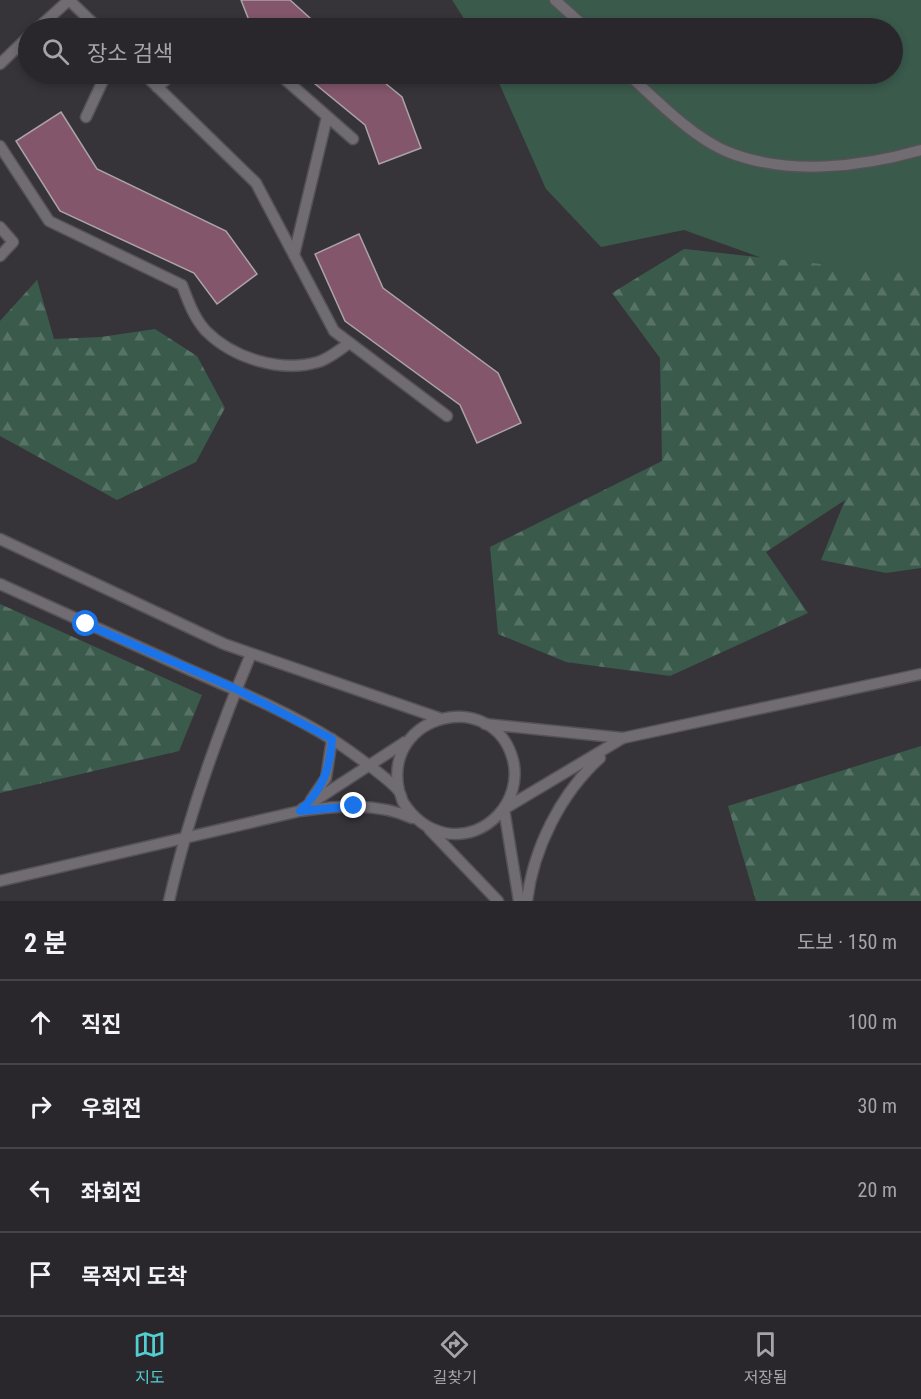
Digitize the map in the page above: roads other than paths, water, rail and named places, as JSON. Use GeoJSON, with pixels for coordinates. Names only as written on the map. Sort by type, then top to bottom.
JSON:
{"type":"FeatureCollection","features":[{"type":"Feature","properties":{"kind":"lane"},"geometry":{"type":"LineString","coordinates":[[49,18],[69,0],[88,18]]}},
{"type":"Feature","properties":{"kind":"lane"},"geometry":{"type":"LineString","coordinates":[[555,0],[575,18]]}},
{"type":"Feature","properties":{"kind":"lane"},"geometry":{"type":"LineString","coordinates":[[0,64],[18,47]]}},
{"type":"Feature","properties":{"kind":"lane"},"geometry":{"type":"LineString","coordinates":[[86,117],[101,84]]}},
{"type":"Feature","properties":{"kind":"lane"},"geometry":{"type":"LineString","coordinates":[[154,84],[256,183],[334,332],[447,416]]}},
{"type":"Feature","properties":{"kind":"lane"},"geometry":{"type":"LineString","coordinates":[[157,87],[161,84]]}},
{"type":"Feature","properties":{"kind":"lane"},"geometry":{"type":"LineString","coordinates":[[290,84],[353,139]]}},
{"type":"Feature","properties":{"kind":"lane"},"geometry":{"type":"LineString","coordinates":[[638,84],[666,109],[727,152],[764,161],[830,168],[865,164],[921,150]]}},
{"type":"Feature","properties":{"kind":"lane"},"geometry":{"type":"LineString","coordinates":[[294,255],[327,117]]}},
{"type":"Feature","properties":{"kind":"lane"},"geometry":{"type":"LineString","coordinates":[[0,146],[49,221],[182,285],[193,312],[206,331],[249,358],[275,365],[300,366],[320,361],[350,344]]}},
{"type":"Feature","properties":{"kind":"lane"},"geometry":{"type":"LineString","coordinates":[[0,227],[13,242],[0,256]]}},
{"type":"Feature","properties":{"kind":"lane"},"geometry":{"type":"LineString","coordinates":[[0,539],[251,654],[439,718]]}},
{"type":"Feature","properties":{"kind":"lane"},"geometry":{"type":"LineString","coordinates":[[0,584],[236,689],[332,739],[399,791]]}},
{"type":"Feature","properties":{"kind":"lane"},"geometry":{"type":"LineString","coordinates":[[169,901],[183,838],[236,689],[251,654]]}},
{"type":"Feature","properties":{"kind":"lane"},"geometry":{"type":"LineString","coordinates":[[300,811],[408,740],[422,726],[439,718],[458,716],[484,723],[623,738],[921,674]]}},
{"type":"Feature","properties":{"kind":"lane"},"geometry":{"type":"LineString","coordinates":[[484,723],[505,742],[513,759],[515,778],[511,796],[504,809],[519,901]]}},
{"type":"Feature","properties":{"kind":"lane"},"geometry":{"type":"LineString","coordinates":[[0,881],[300,811],[337,806],[378,807],[446,833],[467,833],[486,826],[504,809],[623,738]]}},
{"type":"Feature","properties":{"kind":"lane"},"geometry":{"type":"LineString","coordinates":[[526,901],[541,848],[561,807],[588,769],[623,738]]}},
{"type":"Feature","properties":{"kind":"lane"},"geometry":{"type":"LineString","coordinates":[[300,811],[320,789],[326,778],[332,739]]}},
{"type":"Feature","properties":{"kind":"lane"},"geometry":{"type":"LineString","coordinates":[[408,740],[399,758],[396,778],[399,791],[411,815],[423,824],[498,901]]}}]}
